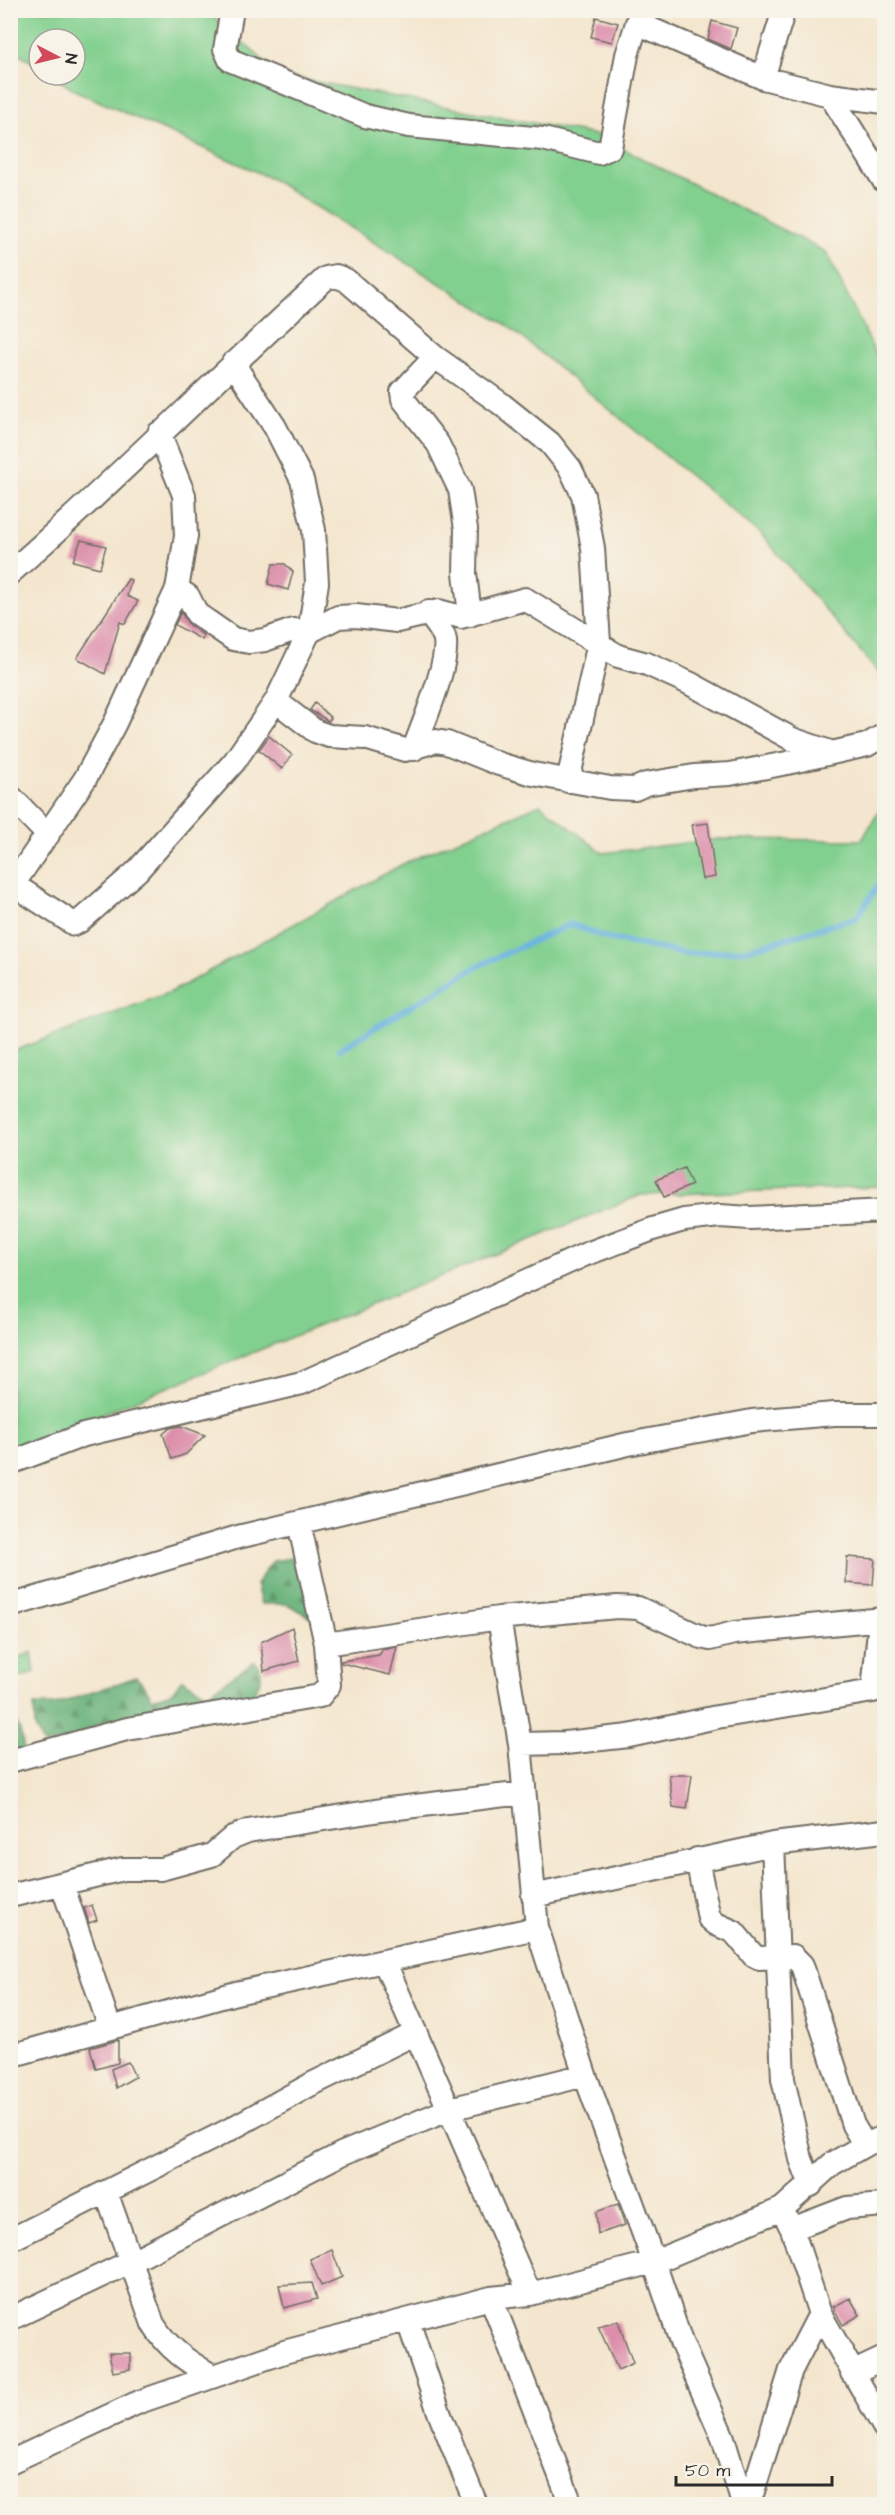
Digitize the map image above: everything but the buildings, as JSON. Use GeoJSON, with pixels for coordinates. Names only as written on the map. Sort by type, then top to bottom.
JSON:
{"type":"FeatureCollection","features":[{"type":"Feature","properties":{"kind":"street"},"geometry":{"type":"LineString","coordinates":[[232,10],[225,49],[230,60],[365,116],[409,126],[543,139],[599,153],[610,148],[627,55],[639,17],[763,78],[830,95],[885,102]]}},
{"type":"Feature","properties":{"kind":"street"},"geometry":{"type":"LineString","coordinates":[[763,78],[784,10]]}},
{"type":"Feature","properties":{"kind":"street"},"geometry":{"type":"LineString","coordinates":[[830,95],[885,181]]}},
{"type":"Feature","properties":{"kind":"street"},"geometry":{"type":"LineString","coordinates":[[10,573],[48,540],[233,363],[326,278],[336,276],[346,280],[435,357],[500,403],[550,444],[570,468],[583,495],[593,548],[599,642],[568,781]]}},
{"type":"Feature","properties":{"kind":"street"},"geometry":{"type":"LineString","coordinates":[[435,357],[402,392],[403,399],[438,444],[460,490],[466,529],[465,573],[470,615]]}},
{"type":"Feature","properties":{"kind":"street"},"geometry":{"type":"LineString","coordinates":[[159,433],[184,495],[186,536],[177,589],[105,742],[85,779],[12,887],[74,924],[137,871],[234,762],[276,701],[309,632],[317,583],[314,530],[302,480],[275,427],[233,363]]}},
{"type":"Feature","properties":{"kind":"street"},"geometry":{"type":"LineString","coordinates":[[177,589],[189,596],[197,614],[234,639],[249,642],[265,640],[293,630],[309,632],[338,618],[356,616],[397,621],[439,611],[461,616],[525,599],[629,661],[647,664],[689,683],[792,739],[830,752]]}},
{"type":"Feature","properties":{"kind":"street"},"geometry":{"type":"LineString","coordinates":[[414,749],[437,684],[445,644],[444,636],[428,612]]}},
{"type":"Feature","properties":{"kind":"street"},"geometry":{"type":"LineString","coordinates":[[276,701],[315,731],[329,736],[365,738],[405,750],[436,741],[447,742],[499,764],[568,781],[610,788],[635,789],[646,784],[694,776],[730,774],[867,745],[885,735]]}},
{"type":"Feature","properties":{"kind":"street"},"geometry":{"type":"LineString","coordinates":[[10,796],[48,836]]}},
{"type":"Feature","properties":{"kind":"street"},"geometry":{"type":"LineString","coordinates":[[10,1463],[84,1436],[302,1383],[584,1255],[684,1220],[720,1216],[750,1218],[885,1211]]}},
{"type":"Feature","properties":{"kind":"street"},"geometry":{"type":"LineString","coordinates":[[10,1606],[238,1537],[639,1442],[752,1421],[834,1414],[885,1414]]}},
{"type":"Feature","properties":{"kind":"street"},"geometry":{"type":"LineString","coordinates":[[10,1761],[128,1729],[320,1696],[329,1685],[326,1644],[299,1523]]}},
{"type":"Feature","properties":{"kind":"street"},"geometry":{"type":"LineString","coordinates":[[326,1644],[499,1618],[577,1610],[638,1608],[710,1639],[734,1633],[882,1619],[879,1690],[717,1717],[629,1736],[565,1743],[520,1744]]}},
{"type":"Feature","properties":{"kind":"street"},"geometry":{"type":"LineString","coordinates":[[499,1618],[520,1744],[537,1928],[585,2075],[681,2342],[723,2438],[742,2505]]}},
{"type":"Feature","properties":{"kind":"street"},"geometry":{"type":"LineString","coordinates":[[10,1896],[123,1869],[161,1869],[212,1855],[233,1836],[248,1831],[381,1810],[523,1794]]}},
{"type":"Feature","properties":{"kind":"street"},"geometry":{"type":"LineString","coordinates":[[533,1896],[772,1844],[885,1831]]}},
{"type":"Feature","properties":{"kind":"street"},"geometry":{"type":"LineString","coordinates":[[772,1844],[783,2079],[801,2159],[811,2185]]}},
{"type":"Feature","properties":{"kind":"street"},"geometry":{"type":"LineString","coordinates":[[697,1859],[709,1918],[716,1924],[734,1932],[753,1955],[759,1958],[793,1956],[802,1965],[853,2126],[875,2141],[832,2164],[811,2185],[787,2219]]}},
{"type":"Feature","properties":{"kind":"street"},"geometry":{"type":"LineString","coordinates":[[62,1884],[110,2028]]}},
{"type":"Feature","properties":{"kind":"street"},"geometry":{"type":"LineString","coordinates":[[10,2056],[236,1993],[537,1928]]}},
{"type":"Feature","properties":{"kind":"street"},"geometry":{"type":"LineString","coordinates":[[384,1961],[531,2294]]}},
{"type":"Feature","properties":{"kind":"street"},"geometry":{"type":"LineString","coordinates":[[10,2240],[227,2132],[310,2085],[416,2033]]}},
{"type":"Feature","properties":{"kind":"street"},"geometry":{"type":"LineString","coordinates":[[10,2319],[132,2261],[341,2154],[450,2109],[585,2075]]}},
{"type":"Feature","properties":{"kind":"street"},"geometry":{"type":"LineString","coordinates":[[106,2192],[153,2324],[162,2340],[189,2362],[213,2376]]}},
{"type":"Feature","properties":{"kind":"street"},"geometry":{"type":"LineString","coordinates":[[10,2462],[139,2402],[284,2352],[491,2298],[531,2294],[654,2262],[787,2219],[847,2208],[885,2205]]}},
{"type":"Feature","properties":{"kind":"street"},"geometry":{"type":"LineString","coordinates":[[787,2219],[820,2314],[885,2427]]}},
{"type":"Feature","properties":{"kind":"street"},"geometry":{"type":"LineString","coordinates":[[491,2298],[571,2505]]}},
{"type":"Feature","properties":{"kind":"street"},"geometry":{"type":"LineString","coordinates":[[749,2505],[791,2370],[820,2314]]}},
{"type":"Feature","properties":{"kind":"street"},"geometry":{"type":"LineString","coordinates":[[408,2321],[440,2415],[476,2505]]}},
{"type":"Feature","properties":{"kind":"street"},"geometry":{"type":"LineString","coordinates":[[852,2373],[885,2358]]}},
{"type":"Feature","properties":{"kind":"green space"},"geometry":{"type":"Polygon","coordinates":[[[10,11],[207,11],[280,75],[596,135],[826,252],[884,371],[884,679],[762,535],[507,325],[270,178],[69,87],[87,87],[87,27],[27,27],[27,59],[11,48],[10,11]]]}},
{"type":"Feature","properties":{"kind":"green space"},"geometry":{"type":"Polygon","coordinates":[[[884,802],[884,1187],[641,1195],[11,1451],[11,1052],[173,991],[403,864],[540,804],[603,853],[718,839],[862,840],[884,802]]]}},
{"type":"Feature","properties":{"kind":"green space"},"geometry":{"type":"Polygon","coordinates":[[[298,1557],[311,1617],[287,1604],[261,1604],[256,1584],[273,1561],[298,1557]]]}},
{"type":"Feature","properties":{"kind":"green space"},"geometry":{"type":"Polygon","coordinates":[[[32,1652],[35,1672],[20,1678],[11,1676],[11,1655],[21,1657],[32,1652]]]}},
{"type":"Feature","properties":{"kind":"green space"},"geometry":{"type":"Polygon","coordinates":[[[255,1661],[261,1671],[261,1676],[249,1700],[133,1723],[120,1718],[109,1726],[99,1724],[78,1737],[43,1745],[35,1727],[34,1705],[55,1705],[136,1677],[152,1699],[172,1693],[182,1679],[207,1694],[255,1661]]]}},
{"type":"Feature","properties":{"kind":"green space"},"geometry":{"type":"Polygon","coordinates":[[[10,1711],[20,1731],[24,1753],[10,1756],[10,1711]]]}},
{"type":"Feature","properties":{"kind":"waterway"},"geometry":{"type":"LineString","coordinates":[[340,1049],[476,967],[571,924],[607,938],[686,954],[746,950],[856,918],[884,877]]}}]}
